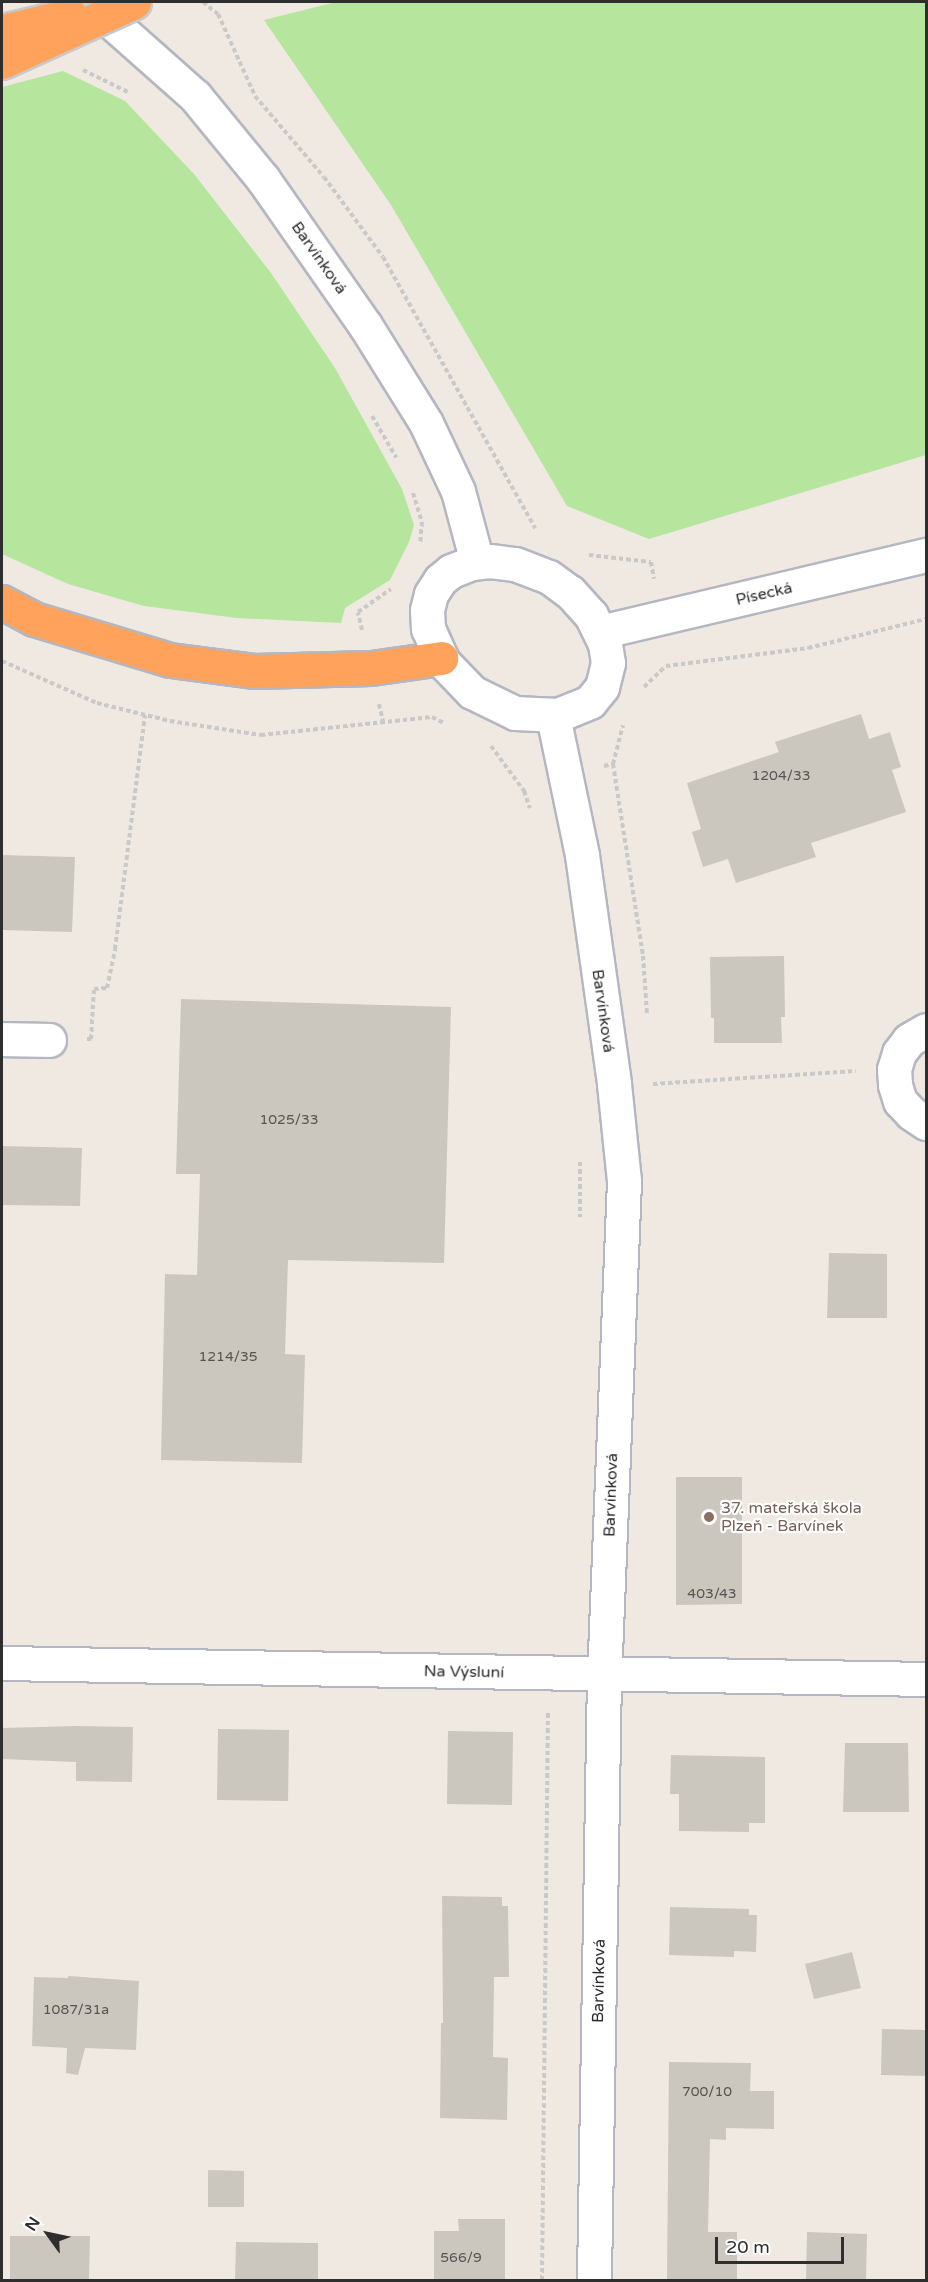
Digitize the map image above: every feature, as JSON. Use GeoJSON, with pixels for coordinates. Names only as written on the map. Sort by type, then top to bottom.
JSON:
{"type":"FeatureCollection","features":[{"type":"Feature","properties":{"kind":"highway"},"geometry":{"type":"LineString","coordinates":[[2,31],[123,2]]}},
{"type":"Feature","properties":{"kind":"highway"},"geometry":{"type":"LineString","coordinates":[[2,62],[134,2]]}},
{"type":"Feature","properties":{"kind":"highway"},"geometry":{"type":"LineString","coordinates":[[2,602],[34,619],[170,660],[255,671],[371,668],[441,658]]}},
{"type":"Feature","properties":{"kind":"street","name":"Barvínková"},"geometry":{"type":"LineString","coordinates":[[89,2],[195,96],[264,178],[352,306],[426,423],[458,491],[477,562]]}},
{"type":"Feature","properties":{"kind":"street","name":"Písecká"},"geometry":{"type":"LineString","coordinates":[[600,632],[927,555]]}},
{"type":"Feature","properties":{"kind":"street"},"geometry":{"type":"LineString","coordinates":[[477,562],[509,562],[549,577],[578,600],[600,632],[608,660],[602,687],[592,700],[581,708],[553,716],[520,714],[495,705],[460,682],[441,658],[428,625],[427,610],[431,594],[448,573],[477,562]]}},
{"type":"Feature","properties":{"kind":"street","name":"Barvínková"},"geometry":{"type":"LineString","coordinates":[[553,716],[582,855],[614,1084],[624,1181],[604,1674],[594,2280]]}},
{"type":"Feature","properties":{"kind":"street"},"geometry":{"type":"LineString","coordinates":[[927,1030],[909,1041],[899,1053],[894,1069],[895,1085],[900,1101],[911,1113],[927,1123]]}},
{"type":"Feature","properties":{"kind":"street"},"geometry":{"type":"LineString","coordinates":[[2,1039],[49,1040]]}},
{"type":"Feature","properties":{"kind":"street","name":"Na Výsluní"},"geometry":{"type":"LineString","coordinates":[[2,1663],[927,1679]]}},
{"type":"Feature","properties":{"kind":"path"},"geometry":{"type":"LineString","coordinates":[[203,2],[218,14],[255,96],[324,177],[383,256],[534,527],[543,535]]}},
{"type":"Feature","properties":{"kind":"path"},"geometry":{"type":"LineString","coordinates":[[82,69],[132,94]]}},
{"type":"Feature","properties":{"kind":"path"},"geometry":{"type":"LineString","coordinates":[[367,408],[397,460]]}},
{"type":"Feature","properties":{"kind":"path"},"geometry":{"type":"LineString","coordinates":[[412,489],[422,522],[420,552]]}},
{"type":"Feature","properties":{"kind":"path"},"geometry":{"type":"LineString","coordinates":[[582,552],[651,562],[666,666]]}},
{"type":"Feature","properties":{"kind":"path"},"geometry":{"type":"LineString","coordinates":[[383,721],[358,612],[394,587]]}},
{"type":"Feature","properties":{"kind":"path"},"geometry":{"type":"LineString","coordinates":[[107,988],[115,949],[145,715]]}},
{"type":"Feature","properties":{"kind":"path"},"geometry":{"type":"LineString","coordinates":[[524,791],[531,812]]}},
{"type":"Feature","properties":{"kind":"path"},"geometry":{"type":"LineString","coordinates":[[614,1084],[894,1069]]}},
{"type":"Feature","properties":{"kind":"path"},"geometry":{"type":"LineString","coordinates":[[580,1154],[580,1224]]}},
{"type":"Feature","properties":{"kind":"path"},"geometry":{"type":"LineString","coordinates":[[542,2280],[548,1673]]}},
{"type":"Feature","properties":{"kind":"green space"},"geometry":{"type":"Polygon","coordinates":[[[336,2],[926,2],[926,455],[649,539],[567,506],[391,205],[264,20],[336,2]]]}},
{"type":"Feature","properties":{"kind":"green space"},"geometry":{"type":"Polygon","coordinates":[[[63,71],[125,101],[194,174],[271,273],[335,368],[402,489],[414,525],[409,542],[390,580],[345,608],[341,623],[237,618],[144,606],[68,584],[2,554],[2,87],[63,71]]]}},
{"type":"Feature","properties":{"kind":"building"},"geometry":{"type":"Polygon","coordinates":[[[861,714],[869,739],[890,732],[901,767],[892,770],[906,812],[811,843],[816,857],[736,883],[728,859],[703,867],[692,832],[701,829],[687,783],[779,752],[775,742],[861,714]]]}},
{"type":"Feature","properties":{"kind":"building"},"geometry":{"type":"Polygon","coordinates":[[[2,855],[75,857],[72,932],[2,930],[2,855]]]}},
{"type":"Feature","properties":{"kind":"building"},"geometry":{"type":"Polygon","coordinates":[[[784,956],[785,1017],[781,1017],[782,1043],[714,1043],[714,1018],[711,1018],[710,957],[784,956]]]}},
{"type":"Feature","properties":{"kind":"building"},"geometry":{"type":"Polygon","coordinates":[[[181,999],[451,1007],[444,1263],[288,1260],[285,1354],[305,1355],[302,1463],[161,1460],[165,1274],[197,1275],[200,1174],[176,1174],[181,999]]]}},
{"type":"Feature","properties":{"kind":"building"},"geometry":{"type":"Polygon","coordinates":[[[2,1146],[82,1148],[80,1206],[2,1205],[2,1146]]]}},
{"type":"Feature","properties":{"kind":"building"},"geometry":{"type":"Polygon","coordinates":[[[829,1253],[887,1254],[887,1318],[827,1318],[829,1253]]]}},
{"type":"Feature","properties":{"kind":"building","name":"37. mateřská škola Plzeň - Barvínek"},"geometry":{"type":"Polygon","coordinates":[[[676,1477],[742,1477],[742,1604],[676,1605],[676,1477]]]}},
{"type":"Feature","properties":{"kind":"building"},"geometry":{"type":"Polygon","coordinates":[[[133,1727],[132,1782],[76,1781],[76,1762],[2,1759],[2,1728],[133,1727]]]}},
{"type":"Feature","properties":{"kind":"building"},"geometry":{"type":"Polygon","coordinates":[[[218,1729],[289,1730],[288,1801],[217,1800],[218,1729]]]}},
{"type":"Feature","properties":{"kind":"building"},"geometry":{"type":"Polygon","coordinates":[[[448,1731],[513,1732],[512,1805],[447,1804],[448,1731]]]}},
{"type":"Feature","properties":{"kind":"building"},"geometry":{"type":"Polygon","coordinates":[[[845,1743],[908,1743],[909,1812],[843,1812],[845,1743]]]}},
{"type":"Feature","properties":{"kind":"building"},"geometry":{"type":"Polygon","coordinates":[[[671,1755],[765,1757],[765,1823],[749,1823],[749,1832],[679,1831],[679,1794],[670,1794],[671,1755]]]}},
{"type":"Feature","properties":{"kind":"building"},"geometry":{"type":"Polygon","coordinates":[[[442,1896],[502,1897],[502,1906],[508,1906],[509,1977],[494,1977],[493,2057],[508,2058],[507,2120],[440,2118],[441,2023],[443,2023],[442,1896]]]}},
{"type":"Feature","properties":{"kind":"building"},"geometry":{"type":"Polygon","coordinates":[[[670,1907],[749,1909],[749,1915],[757,1915],[756,1952],[734,1951],[734,1957],[669,1955],[670,1907]]]}},
{"type":"Feature","properties":{"kind":"building"},"geometry":{"type":"Polygon","coordinates":[[[852,1952],[861,1988],[814,1999],[805,1964],[852,1952]]]}},
{"type":"Feature","properties":{"kind":"building"},"geometry":{"type":"Polygon","coordinates":[[[68,1976],[139,1981],[136,2050],[85,2048],[78,2075],[66,2073],[67,2048],[32,2046],[34,1977],[68,1978],[68,1976]]]}},
{"type":"Feature","properties":{"kind":"building"},"geometry":{"type":"Polygon","coordinates":[[[882,2029],[927,2030],[927,2076],[881,2075],[882,2029]]]}},
{"type":"Feature","properties":{"kind":"building"},"geometry":{"type":"Polygon","coordinates":[[[669,2062],[751,2063],[750,2091],[774,2091],[774,2129],[726,2128],[726,2140],[710,2139],[708,2232],[737,2232],[737,2280],[667,2280],[669,2062]]]}},
{"type":"Feature","properties":{"kind":"building"},"geometry":{"type":"Polygon","coordinates":[[[208,2170],[244,2171],[244,2207],[208,2207],[208,2170]]]}},
{"type":"Feature","properties":{"kind":"building"},"geometry":{"type":"Polygon","coordinates":[[[458,2219],[505,2219],[505,2280],[434,2280],[434,2231],[459,2231],[458,2219]]]}},
{"type":"Feature","properties":{"kind":"building"},"geometry":{"type":"Polygon","coordinates":[[[807,2232],[867,2234],[866,2280],[806,2280],[807,2232]]]}},
{"type":"Feature","properties":{"kind":"building"},"geometry":{"type":"Polygon","coordinates":[[[10,2236],[90,2236],[89,2280],[10,2280],[10,2236]]]}},
{"type":"Feature","properties":{"kind":"building"},"geometry":{"type":"Polygon","coordinates":[[[236,2242],[318,2243],[318,2280],[235,2280],[236,2242]]]}},
{"type":"Feature","properties":{"kind":"place","name":"37. mateřská škola Plzeň - Barvínek"},"geometry":{"type":"Point","coordinates":[709,1517]}}]}
